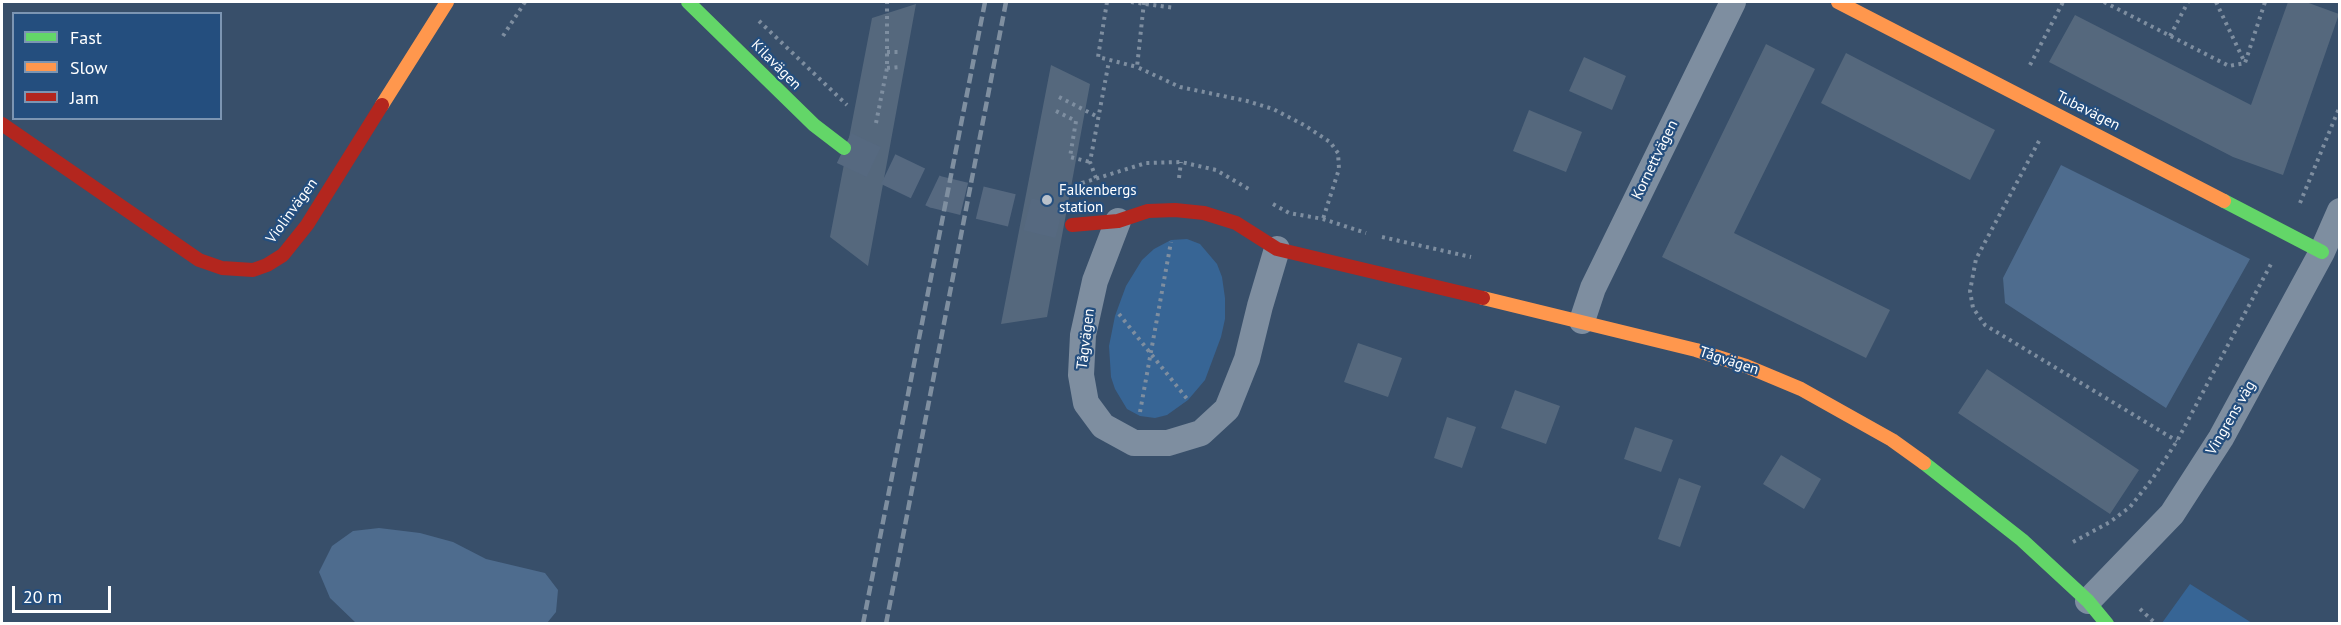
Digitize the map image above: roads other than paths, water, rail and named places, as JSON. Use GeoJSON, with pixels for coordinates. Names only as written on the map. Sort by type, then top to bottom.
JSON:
{"type":"FeatureCollection","features":[{"type":"Feature","properties":{"kind":"street","name":"Violinvägen"},"geometry":{"type":"LineString","coordinates":[[2,124],[199,260],[222,268],[253,270],[283,255],[307,225],[447,2]]}},
{"type":"Feature","properties":{"kind":"street","name":"Kilavägen"},"geometry":{"type":"LineString","coordinates":[[688,2],[814,125],[844,148]]}},
{"type":"Feature","properties":{"kind":"street","name":"Kornettvägen"},"geometry":{"type":"LineString","coordinates":[[1582,321],[1593,288],[1733,2]]}},
{"type":"Feature","properties":{"kind":"street","name":"Tubavägen"},"geometry":{"type":"LineString","coordinates":[[1838,2],[2055,112],[2322,252]]}},
{"type":"Feature","properties":{"kind":"street","name":"Tågvägen"},"geometry":{"type":"LineString","coordinates":[[1277,249],[1247,359],[1227,410],[1201,433],[1168,443],[1134,443],[1103,426],[1086,403],[1081,375],[1083,335],[1091,296],[1118,221],[1148,211],[1175,210],[1204,213],[1236,223],[1277,249],[1582,321],[1736,362],[1801,389],[1892,440],[1968,496],[2022,540],[2088,601],[2107,624]]}},
{"type":"Feature","properties":{"kind":"street","name":"Vingrens väg"},"geometry":{"type":"LineString","coordinates":[[2088,601],[2172,514],[2221,438],[2322,252],[2340,211]]}},
{"type":"Feature","properties":{"kind":"street"},"geometry":{"type":"LineString","coordinates":[[1072,225],[1118,221]]}},
{"type":"Feature","properties":{"kind":"tunnel"},"geometry":{"type":"LineString","coordinates":[[844,148],[936,192],[1072,225]]}},
{"type":"Feature","properties":{"kind":"railway"},"geometry":{"type":"LineString","coordinates":[[863,624],[985,2]]}},
{"type":"Feature","properties":{"kind":"railway"},"geometry":{"type":"LineString","coordinates":[[886,624],[1006,2]]}},
{"type":"Feature","properties":{"kind":"place","name":"Falkenbergs station"},"geometry":{"type":"Point","coordinates":[1047,200]}}]}
